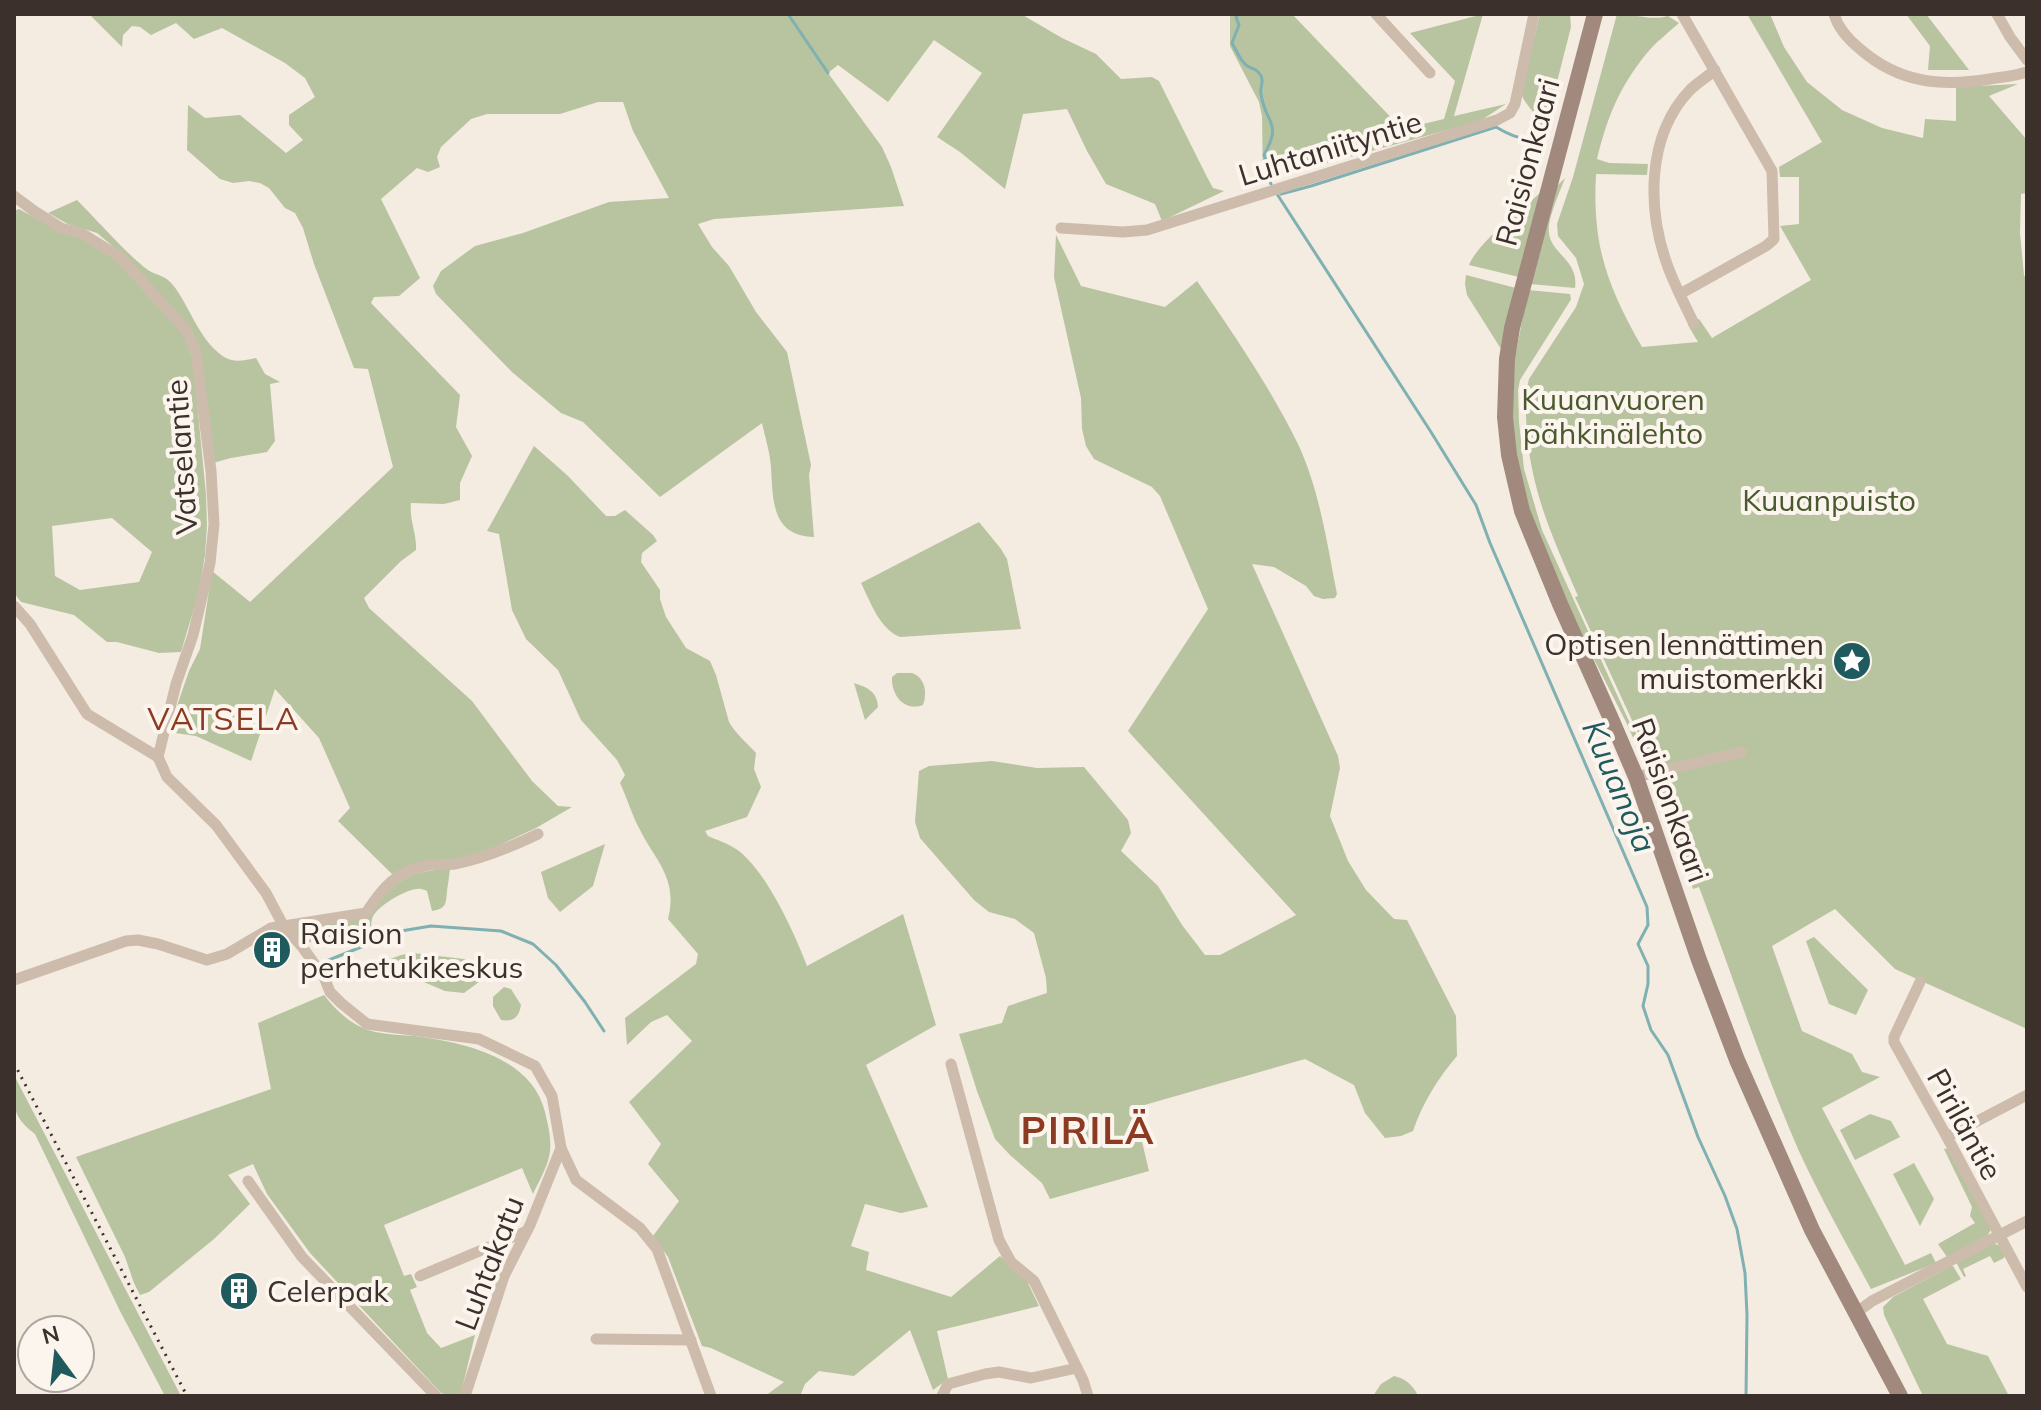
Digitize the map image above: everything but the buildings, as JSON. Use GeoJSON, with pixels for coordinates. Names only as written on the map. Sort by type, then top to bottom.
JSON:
{"type":"FeatureCollection","features":[{"type":"Feature","properties":{"kind":"main road","name":"Raisionkaari"},"geometry":{"type":"LineString","coordinates":[[1595,14],[1512,328],[1507,359],[1505,417],[1509,455],[1522,511],[1636,777],[1737,1060],[1812,1230],[1900,1396]]}},
{"type":"Feature","properties":{"kind":"street"},"geometry":{"type":"LineString","coordinates":[[1376,14],[1430,73]]}},
{"type":"Feature","properties":{"kind":"street","name":"Luhtaniityntie"},"geometry":{"type":"LineString","coordinates":[[1061,228],[1123,232],[1147,230],[1497,120],[1510,113],[1515,104],[1534,14]]}},
{"type":"Feature","properties":{"kind":"street"},"geometry":{"type":"LineString","coordinates":[[1680,294],[1774,239],[1772,171],[1682,14]]}},
{"type":"Feature","properties":{"kind":"street"},"geometry":{"type":"LineString","coordinates":[[1834,14],[1851,41],[1873,60],[1900,75],[1931,83],[1968,83],[2027,72]]}},
{"type":"Feature","properties":{"kind":"street"},"geometry":{"type":"LineString","coordinates":[[1997,14],[2027,60]]}},
{"type":"Feature","properties":{"kind":"street"},"geometry":{"type":"LineString","coordinates":[[1694,324],[1667,264],[1654,202],[1654,169],[1672,116],[1692,88],[1715,70]]}},
{"type":"Feature","properties":{"kind":"street","name":"Vatselantie"},"geometry":{"type":"LineString","coordinates":[[14,196],[61,228],[81,233],[120,257],[187,331],[196,353],[211,471],[214,524],[210,563],[193,635],[176,684],[158,757]]}},
{"type":"Feature","properties":{"kind":"street"},"geometry":{"type":"LineString","coordinates":[[14,606],[30,624],[87,714],[158,757],[167,777],[216,825],[266,893],[283,925],[324,977],[330,992],[367,1024],[479,1039],[535,1066],[552,1096],[561,1148],[576,1180],[640,1228],[657,1249],[711,1396]]}},
{"type":"Feature","properties":{"kind":"street"},"geometry":{"type":"LineString","coordinates":[[1636,777],[1741,752]]}},
{"type":"Feature","properties":{"kind":"street"},"geometry":{"type":"LineString","coordinates":[[14,980],[126,941],[158,944],[207,960],[227,954],[271,928],[366,913],[383,887],[405,872],[500,852],[538,834]]}},
{"type":"Feature","properties":{"kind":"street","name":"Piriläntie"},"geometry":{"type":"LineString","coordinates":[[1920,982],[1894,1042],[2027,1287]]}},
{"type":"Feature","properties":{"kind":"street"},"geometry":{"type":"LineString","coordinates":[[951,1064],[999,1240],[1011,1262],[1034,1281],[1088,1396]]}},
{"type":"Feature","properties":{"kind":"street"},"geometry":{"type":"LineString","coordinates":[[1947,1137],[2027,1095]]}},
{"type":"Feature","properties":{"kind":"street","name":"Luhtakatu"},"geometry":{"type":"LineString","coordinates":[[465,1396],[504,1276],[527,1231],[561,1148]]}},
{"type":"Feature","properties":{"kind":"street"},"geometry":{"type":"LineString","coordinates":[[248,1181],[302,1257],[436,1396]]}},
{"type":"Feature","properties":{"kind":"street"},"geometry":{"type":"LineString","coordinates":[[1856,1313],[1872,1301],[2027,1221]]}},
{"type":"Feature","properties":{"kind":"street"},"geometry":{"type":"LineString","coordinates":[[420,1276],[527,1231]]}},
{"type":"Feature","properties":{"kind":"street"},"geometry":{"type":"LineString","coordinates":[[596,1339],[691,1340]]}},
{"type":"Feature","properties":{"kind":"street"},"geometry":{"type":"LineString","coordinates":[[942,1393],[948,1384],[985,1374],[999,1372],[1031,1378],[1077,1368]]}},
{"type":"Feature","properties":{"kind":"green space"},"geometry":{"type":"Polygon","coordinates":[[[89,14],[1021,14],[1096,54],[1121,79],[1152,77],[1159,81],[1213,188],[1224,191],[1162,221],[1155,204],[1106,184],[1067,109],[1023,114],[1005,189],[937,137],[982,73],[934,40],[888,102],[838,65],[828,73],[882,147],[904,206],[714,219],[698,224],[729,266],[756,312],[787,352],[811,465],[809,475],[814,537],[789,530],[777,514],[770,456],[762,423],[660,497],[583,422],[561,413],[512,372],[436,294],[433,286],[441,271],[475,246],[523,233],[609,202],[669,198],[633,131],[623,102],[598,102],[560,114],[487,114],[471,119],[441,147],[437,157],[440,167],[428,172],[417,168],[381,199],[420,278],[399,296],[374,297],[371,303],[460,395],[456,427],[472,456],[460,483],[460,500],[444,504],[411,503],[416,550],[364,598],[369,608],[472,701],[532,781],[558,806],[572,807],[495,847],[452,861],[428,862],[392,874],[338,821],[350,808],[319,738],[275,689],[251,761],[196,736],[168,732],[200,649],[212,571],[250,602],[393,467],[368,369],[354,368],[295,213],[285,208],[269,188],[260,183],[233,183],[220,179],[187,150],[188,105],[205,118],[240,115],[286,153],[303,140],[289,125],[289,115],[315,97],[305,78],[285,63],[222,28],[194,39],[176,23],[151,35],[140,27],[132,26],[123,35],[122,47],[89,14]]]}},
{"type":"Feature","properties":{"kind":"green space"},"geometry":{"type":"Polygon","coordinates":[[[1230,14],[1292,14],[1402,129],[1444,119],[1455,81],[1410,33],[1483,14],[1454,116],[1506,104],[1480,121],[1263,181],[1262,116],[1259,102],[1230,46],[1230,14]]]}},
{"type":"Feature","properties":{"kind":"green space"},"geometry":{"type":"Polygon","coordinates":[[[1540,14],[1570,14],[1571,27],[1545,129],[1521,93],[1540,14]]]}},
{"type":"Feature","properties":{"kind":"green space","name":"Kuuanpuisto"},"geometry":{"type":"Polygon","coordinates":[[[1617,14],[1649,18],[1668,16],[1679,23],[1651,49],[1629,78],[1610,116],[1597,159],[1609,163],[1648,164],[1647,175],[1596,174],[1595,199],[1604,264],[1619,304],[1642,347],[1698,342],[1688,325],[1699,319],[1712,338],[1811,280],[1780,226],[1799,224],[1799,177],[1780,177],[1779,167],[1822,142],[1747,14],[1770,14],[1784,47],[1807,82],[1842,110],[1882,128],[1923,138],[1925,119],[1956,121],[1956,87],[2018,84],[1989,96],[2027,140],[2027,193],[2021,194],[2020,233],[2027,281],[2027,1029],[1895,969],[1835,909],[1772,946],[1802,1031],[1852,1054],[1862,1072],[1880,1077],[1822,1108],[1905,1265],[1931,1253],[1936,1263],[1871,1289],[1824,1202],[1784,1117],[1699,887],[1693,889],[1651,759],[1645,759],[1640,753],[1578,628],[1529,515],[1515,458],[1511,422],[1512,373],[1528,290],[1570,294],[1570,301],[1520,380],[1519,422],[1524,469],[1542,530],[1628,719],[1649,757],[1575,597],[1578,596],[1546,518],[1534,478],[1526,414],[1529,379],[1576,307],[1584,284],[1576,258],[1558,236],[1557,224],[1573,177],[1617,14]]]}},
{"type":"Feature","properties":{"kind":"green space"},"geometry":{"type":"Polygon","coordinates":[[[1906,14],[1926,14],[1969,70],[1928,70],[1930,46],[1906,14]]]}},
{"type":"Feature","properties":{"kind":"green space"},"geometry":{"type":"Polygon","coordinates":[[[1565,178],[1552,213],[1549,233],[1554,247],[1573,271],[1575,288],[1530,284],[1557,186],[1565,178]]]}},
{"type":"Feature","properties":{"kind":"green space"},"geometry":{"type":"Polygon","coordinates":[[[1540,193],[1519,277],[1469,265],[1491,236],[1540,193]]]}},
{"type":"Feature","properties":{"kind":"green space"},"geometry":{"type":"Polygon","coordinates":[[[77,200],[135,260],[174,286],[210,345],[233,360],[256,358],[265,374],[280,382],[270,384],[275,441],[267,452],[213,463],[201,357],[116,249],[97,233],[68,224],[48,213],[77,200]]]}},
{"type":"Feature","properties":{"kind":"green space"},"geometry":{"type":"Polygon","coordinates":[[[19,209],[111,255],[184,335],[193,361],[207,525],[199,591],[181,652],[159,653],[107,642],[74,615],[21,602],[14,593],[14,211],[19,209]],[[112,518],[52,526],[55,576],[80,590],[139,582],[152,552],[112,518]]]}},
{"type":"Feature","properties":{"kind":"green space"},"geometry":{"type":"Polygon","coordinates":[[[1056,235],[1081,286],[1165,307],[1197,281],[1263,381],[1306,462],[1322,518],[1337,594],[1335,598],[1314,596],[1306,586],[1274,567],[1252,564],[1338,756],[1340,768],[1330,816],[1348,861],[1366,890],[1394,919],[1407,920],[1456,1016],[1457,1056],[1431,1092],[1413,1131],[1401,1136],[1385,1138],[1365,1113],[1354,1085],[1305,1059],[1134,1108],[1149,1171],[1050,1199],[1042,1183],[995,1139],[959,1034],[1002,1023],[1008,1006],[1047,993],[1046,978],[1034,933],[1015,919],[989,912],[974,900],[920,838],[915,822],[919,771],[929,766],[992,761],[1037,768],[1084,767],[1128,820],[1131,833],[1121,851],[1158,886],[1205,955],[1220,955],[1296,915],[1128,731],[1208,609],[1160,496],[1152,487],[1094,459],[1086,446],[1081,398],[1054,277],[1056,235]]]}},
{"type":"Feature","properties":{"kind":"green space"},"geometry":{"type":"Polygon","coordinates":[[[1466,275],[1516,288],[1501,349],[1467,295],[1466,275]]]}},
{"type":"Feature","properties":{"kind":"green space"},"geometry":{"type":"Polygon","coordinates":[[[534,446],[606,516],[615,516],[625,510],[657,541],[642,553],[641,562],[660,590],[666,617],[686,648],[710,661],[729,722],[756,753],[754,769],[761,787],[747,817],[705,831],[708,836],[736,849],[758,871],[787,920],[807,966],[903,914],[936,1025],[866,1065],[928,1207],[901,1213],[865,1204],[851,1246],[869,1252],[866,1270],[951,1297],[1000,1256],[1026,1279],[1039,1306],[937,1331],[948,1379],[933,1390],[910,1330],[854,1376],[819,1371],[805,1384],[800,1396],[765,1396],[784,1382],[702,1346],[668,1257],[653,1236],[679,1201],[648,1164],[661,1144],[629,1102],[692,1041],[667,1015],[651,1022],[627,1045],[625,1018],[696,964],[698,954],[668,919],[668,882],[634,818],[620,783],[625,775],[617,760],[581,720],[558,670],[526,639],[512,610],[499,534],[487,531],[534,446]]]}},
{"type":"Feature","properties":{"kind":"green space"},"geometry":{"type":"Polygon","coordinates":[[[979,522],[1007,559],[1021,629],[900,637],[886,628],[861,583],[979,522]]]}},
{"type":"Feature","properties":{"kind":"green space"},"geometry":{"type":"Polygon","coordinates":[[[897,673],[912,673],[923,682],[923,705],[910,706],[896,696],[892,677],[897,673]]]}},
{"type":"Feature","properties":{"kind":"green space"},"geometry":{"type":"Polygon","coordinates":[[[854,683],[876,697],[878,707],[865,720],[854,683]]]}},
{"type":"Feature","properties":{"kind":"green space"},"geometry":{"type":"Polygon","coordinates":[[[605,844],[593,886],[560,912],[548,898],[541,872],[605,844]]]}},
{"type":"Feature","properties":{"kind":"green space"},"geometry":{"type":"Polygon","coordinates":[[[450,869],[443,907],[432,911],[426,890],[416,889],[401,894],[374,914],[369,938],[328,937],[305,945],[288,928],[368,917],[384,895],[402,881],[422,872],[450,869]]]}},
{"type":"Feature","properties":{"kind":"green space"},"geometry":{"type":"Polygon","coordinates":[[[1814,937],[1868,990],[1856,1015],[1829,1004],[1806,941],[1814,937]]]}},
{"type":"Feature","properties":{"kind":"green space"},"geometry":{"type":"Polygon","coordinates":[[[413,953],[472,960],[490,965],[491,973],[464,993],[445,991],[392,971],[372,978],[367,968],[413,953]]]}},
{"type":"Feature","properties":{"kind":"green space"},"geometry":{"type":"Polygon","coordinates":[[[504,987],[511,989],[521,1005],[517,1016],[509,1020],[501,1020],[493,1006],[493,997],[504,987]]]}},
{"type":"Feature","properties":{"kind":"green space"},"geometry":{"type":"Polygon","coordinates":[[[324,995],[345,1017],[368,1030],[459,1044],[496,1057],[527,1079],[538,1094],[545,1112],[550,1154],[533,1194],[522,1168],[384,1225],[404,1276],[411,1274],[417,1287],[410,1290],[427,1333],[441,1348],[475,1335],[461,1393],[456,1395],[441,1393],[310,1253],[267,1194],[253,1164],[228,1175],[250,1204],[214,1239],[149,1292],[140,1295],[76,1157],[271,1089],[258,1023],[324,995]]]}},
{"type":"Feature","properties":{"kind":"green space"},"geometry":{"type":"Polygon","coordinates":[[[14,1075],[181,1396],[165,1396],[120,1311],[35,1134],[17,1115],[14,1075]]]}},
{"type":"Feature","properties":{"kind":"green space"},"geometry":{"type":"Polygon","coordinates":[[[1870,1114],[1891,1121],[1900,1137],[1855,1160],[1840,1130],[1870,1114]]]}},
{"type":"Feature","properties":{"kind":"green space"},"geometry":{"type":"Polygon","coordinates":[[[1950,1148],[1991,1229],[1988,1235],[1947,1257],[1938,1244],[1975,1223],[1970,1216],[1972,1207],[1944,1149],[1950,1148]]]}},
{"type":"Feature","properties":{"kind":"green space"},"geometry":{"type":"Polygon","coordinates":[[[1914,1163],[1934,1199],[1920,1226],[1893,1174],[1914,1163]]]}},
{"type":"Feature","properties":{"kind":"green space"},"geometry":{"type":"Polygon","coordinates":[[[1995,1244],[2001,1246],[2004,1258],[1994,1263],[1990,1256],[1963,1269],[1964,1277],[1956,1262],[1995,1244]]]}},
{"type":"Feature","properties":{"kind":"green space"},"geometry":{"type":"Polygon","coordinates":[[[1951,1266],[1961,1279],[1923,1299],[1947,1344],[1988,1356],[2009,1396],[1923,1396],[1884,1315],[1883,1307],[1893,1297],[1951,1266]]]}},
{"type":"Feature","properties":{"kind":"green space"},"geometry":{"type":"Polygon","coordinates":[[[1394,1376],[1409,1383],[1418,1396],[1373,1396],[1381,1384],[1394,1376]]]}},
{"type":"Feature","properties":{"kind":"waterway"},"geometry":{"type":"LineString","coordinates":[[788,14],[828,73]]}},
{"type":"Feature","properties":{"kind":"waterway","name":"Kuuanoja"},"geometry":{"type":"LineString","coordinates":[[1239,14],[1236,17],[1239,25],[1232,43],[1244,63],[1262,77],[1261,94],[1272,129],[1264,155],[1267,163],[1265,170],[1271,184]]}},
{"type":"Feature","properties":{"kind":"waterway"},"geometry":{"type":"LineString","coordinates":[[1281,194],[1496,127],[1519,137],[1534,137]]}},
{"type":"Feature","properties":{"kind":"waterway","name":"Kuuanoja"},"geometry":{"type":"LineString","coordinates":[[1277,194],[1476,505],[1647,907],[1648,925],[1638,944],[1648,966],[1643,1006],[1651,1030],[1668,1055],[1737,1229],[1745,1273],[1746,1396]]}},
{"type":"Feature","properties":{"kind":"waterway"},"geometry":{"type":"LineString","coordinates":[[319,964],[401,931],[431,926],[501,931],[533,944],[556,965],[604,1031]]}},
{"type":"Feature","properties":{"kind":"railway"},"geometry":{"type":"LineString","coordinates":[[14,1063],[187,1396]]}},
{"type":"Feature","properties":{"kind":"place","name":"Optisen lennättimen muistomerkki"},"geometry":{"type":"Point","coordinates":[1852,661]}},
{"type":"Feature","properties":{"kind":"place","name":"Raision perhetukikeskus"},"geometry":{"type":"Point","coordinates":[272,950]}},
{"type":"Feature","properties":{"kind":"place","name":"Celerpak"},"geometry":{"type":"Point","coordinates":[239,1291]}},
{"type":"Feature","properties":{"kind":"district","name":"VATSELA"},"geometry":{"type":"Point","coordinates":[224,718]}},
{"type":"Feature","properties":{"kind":"district","name":"PIRILÄ"},"geometry":{"type":"Point","coordinates":[1088,1130]}},
{"type":"Feature","properties":{"kind":"park label","name":"Kuuanvuoren pähkinälehto"},"geometry":{"type":"Point","coordinates":[1613,416]}}]}
